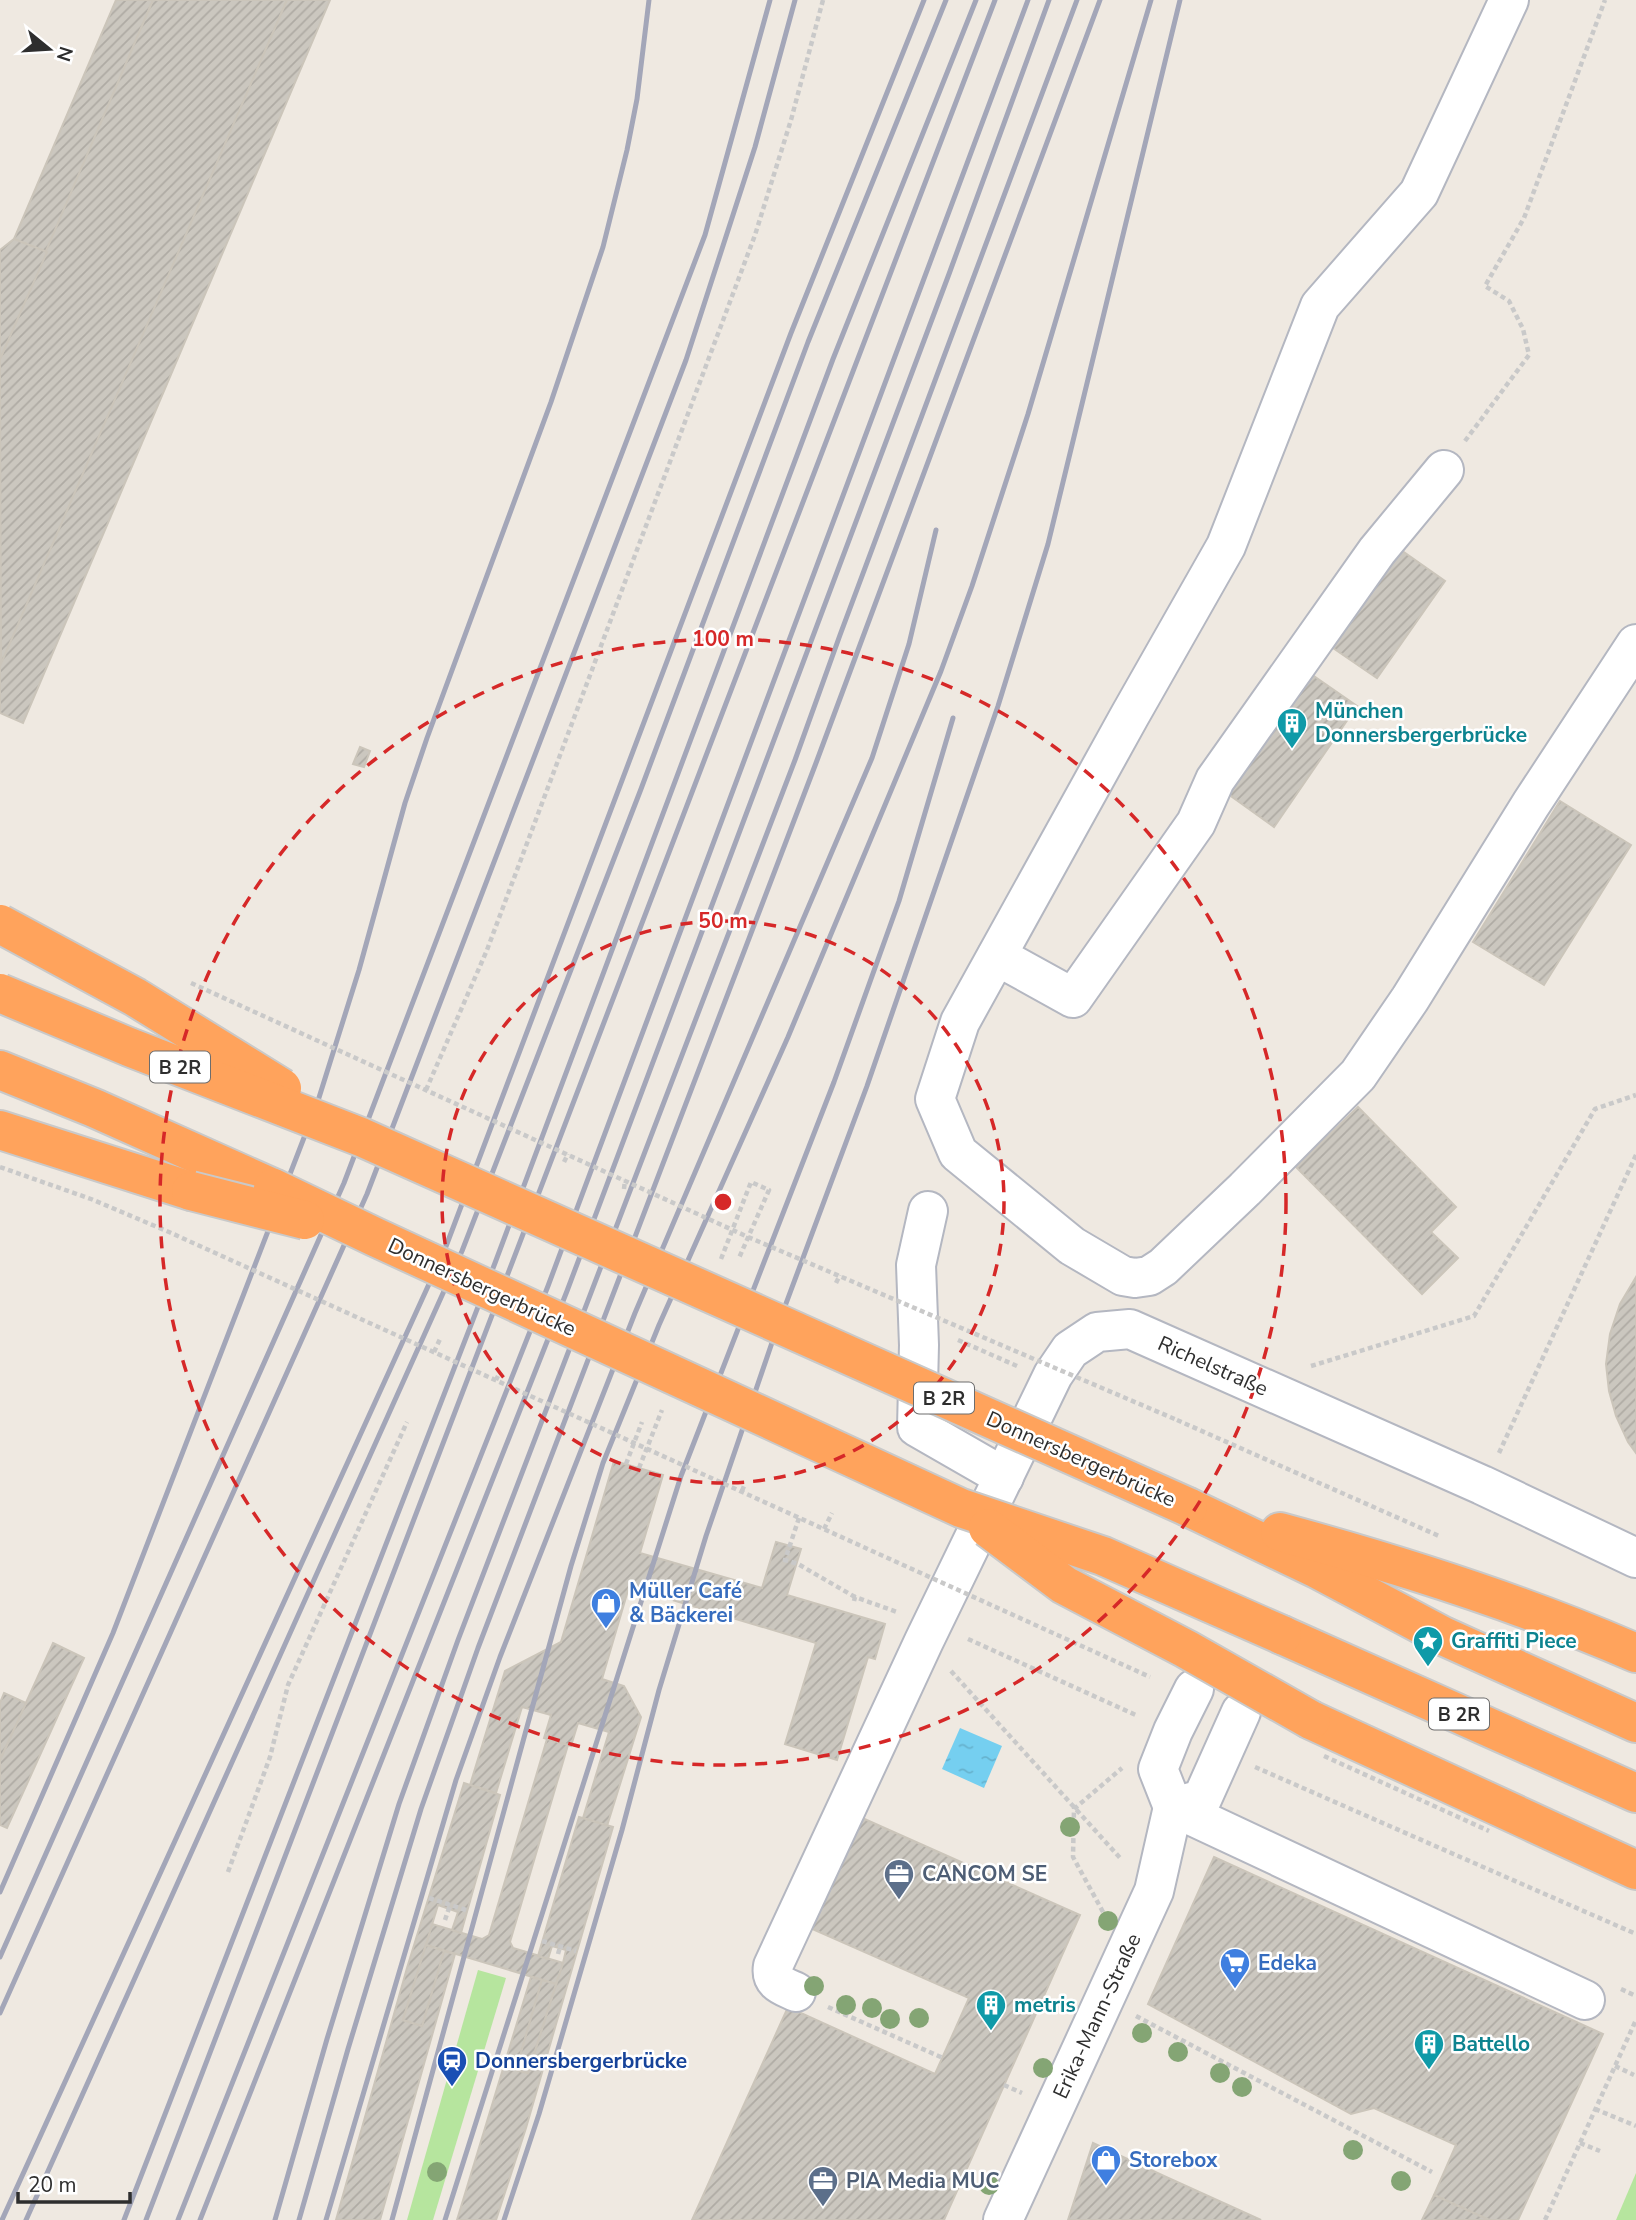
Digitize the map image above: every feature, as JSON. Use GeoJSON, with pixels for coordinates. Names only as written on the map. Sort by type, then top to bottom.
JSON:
{"type":"FeatureCollection","features":[{"type":"Feature","properties":{"kind":"highway"},"geometry":{"type":"LineString","coordinates":[[0,924],[135,998],[361,1137]]}},
{"type":"Feature","properties":{"kind":"highway","name":"B 2R"},"geometry":{"type":"LineString","coordinates":[[0,993],[129,1047],[361,1137]]}},
{"type":"Feature","properties":{"kind":"highway","name":"Donnersbergerbrücke"},"geometry":{"type":"LineString","coordinates":[[0,1070],[94,1108],[273,1188],[961,1508]]}},
{"type":"Feature","properties":{"kind":"highway"},"geometry":{"type":"LineString","coordinates":[[0,1130],[191,1191],[375,1237]]}},
{"type":"Feature","properties":{"kind":"highway","name":"Donnersbergerbrücke"},"geometry":{"type":"LineString","coordinates":[[361,1137],[1188,1507]]}},
{"type":"Feature","properties":{"kind":"highway"},"geometry":{"type":"LineString","coordinates":[[1188,1507],[1384,1560],[1574,1626],[1636,1653]]}},
{"type":"Feature","properties":{"kind":"highway","name":"B 2R"},"geometry":{"type":"LineString","coordinates":[[1188,1507],[1317,1569],[1443,1636],[1636,1723]]}},
{"type":"Feature","properties":{"kind":"highway"},"geometry":{"type":"LineString","coordinates":[[961,1508],[1064,1586],[1186,1649],[1311,1720],[1636,1870]]}},
{"type":"Feature","properties":{"kind":"highway","name":"B 2R"},"geometry":{"type":"LineString","coordinates":[[961,1508],[1103,1556],[1636,1793]]}},
{"type":"Feature","properties":{"kind":"street"},"geometry":{"type":"LineString","coordinates":[[1509,0],[1419,192],[1320,306],[1226,546],[960,1022],[935,1099],[958,1153],[1072,1246],[1110,1270],[1135,1278],[1149,1276],[1163,1267],[1358,1075],[1417,988],[1531,804],[1636,644]]}},
{"type":"Feature","properties":{"kind":"street"},"geometry":{"type":"LineString","coordinates":[[997,956],[1073,998],[1196,824],[1223,769],[1377,551],[1444,470]]}},
{"type":"Feature","properties":{"kind":"street"},"geometry":{"type":"LineString","coordinates":[[928,1210],[916,1265],[917,1427],[1004,1477]]}},
{"type":"Feature","properties":{"kind":"street"},"geometry":{"type":"LineString","coordinates":[[796,1992],[775,1981],[773,1966],[920,1627],[1004,1477],[1053,1375],[1070,1350],[1097,1332],[1130,1329],[1135,1278]]}},
{"type":"Feature","properties":{"kind":"street","name":"Richelstraße"},"geometry":{"type":"LineString","coordinates":[[1130,1329],[1482,1485],[1636,1558]]}},
{"type":"Feature","properties":{"kind":"street"},"geometry":{"type":"LineString","coordinates":[[1194,1689],[1158,1769],[1173,1807],[1585,2000]]}},
{"type":"Feature","properties":{"kind":"street"},"geometry":{"type":"LineString","coordinates":[[1173,1807],[1202,1799],[1241,1712]]}},
{"type":"Feature","properties":{"kind":"street","name":"Erika-Mann-Straße"},"geometry":{"type":"LineString","coordinates":[[1003,2220],[1154,1891],[1173,1807]]}},
{"type":"Feature","properties":{"kind":"path"},"geometry":{"type":"LineString","coordinates":[[426,1090],[487,950],[755,235],[791,120],[823,0]]}},
{"type":"Feature","properties":{"kind":"path"},"geometry":{"type":"LineString","coordinates":[[1444,470],[1529,355],[1523,329],[1509,301],[1485,286],[1524,218],[1605,0]]}},
{"type":"Feature","properties":{"kind":"path"},"geometry":{"type":"LineString","coordinates":[[361,1062],[568,1153],[748,1237],[1445,1538]]}},
{"type":"Feature","properties":{"kind":"path"},"geometry":{"type":"LineString","coordinates":[[1300,1369],[1474,1316],[1595,1109],[1636,1094]]}},
{"type":"Feature","properties":{"kind":"path"},"geometry":{"type":"LineString","coordinates":[[564,1162],[568,1153]]}},
{"type":"Feature","properties":{"kind":"path"},"geometry":{"type":"LineString","coordinates":[[1482,1485],[1636,1155]]}},
{"type":"Feature","properties":{"kind":"path"},"geometry":{"type":"LineString","coordinates":[[0,1167],[91,1199],[497,1378],[743,1488],[799,1518],[996,1607]]}},
{"type":"Feature","properties":{"kind":"path"},"geometry":{"type":"LineString","coordinates":[[624,1189],[625,1180]]}},
{"type":"Feature","properties":{"kind":"path"},"geometry":{"type":"LineString","coordinates":[[737,1217],[751,1182],[769,1190],[739,1258]]}},
{"type":"Feature","properties":{"kind":"path"},"geometry":{"type":"LineString","coordinates":[[836,1283],[839,1275]]}},
{"type":"Feature","properties":{"kind":"path"},"geometry":{"type":"LineString","coordinates":[[918,1322],[1026,1370]]}},
{"type":"Feature","properties":{"kind":"path"},"geometry":{"type":"LineString","coordinates":[[434,1352],[440,1339]]}},
{"type":"Feature","properties":{"kind":"path"},"geometry":{"type":"LineString","coordinates":[[228,1872],[270,1758],[288,1685],[407,1422]]}},
{"type":"Feature","properties":{"kind":"path"},"geometry":{"type":"LineString","coordinates":[[625,1464],[642,1422]]}},
{"type":"Feature","properties":{"kind":"path"},"geometry":{"type":"LineString","coordinates":[[824,1529],[831,1513]]}},
{"type":"Feature","properties":{"kind":"path"},"geometry":{"type":"LineString","coordinates":[[799,1518],[785,1560],[798,1564],[854,1599],[920,1627],[982,1645],[1173,1731]]}},
{"type":"Feature","properties":{"kind":"path"},"geometry":{"type":"LineString","coordinates":[[920,1627],[1074,1809],[1110,1849],[1154,1891]]}},
{"type":"Feature","properties":{"kind":"path"},"geometry":{"type":"LineString","coordinates":[[1222,1753],[1636,1934]]}},
{"type":"Feature","properties":{"kind":"path"},"geometry":{"type":"LineString","coordinates":[[1074,1809],[1073,1857],[1107,1919]]}},
{"type":"Feature","properties":{"kind":"path"},"geometry":{"type":"LineString","coordinates":[[429,1898],[466,1910]]}},
{"type":"Feature","properties":{"kind":"path"},"geometry":{"type":"LineString","coordinates":[[445,1920],[450,1905]]}},
{"type":"Feature","properties":{"kind":"path"},"geometry":{"type":"LineString","coordinates":[[542,1941],[576,1951]]}},
{"type":"Feature","properties":{"kind":"path"},"geometry":{"type":"LineString","coordinates":[[558,1954],[560,1947]]}},
{"type":"Feature","properties":{"kind":"path"},"geometry":{"type":"LineString","coordinates":[[796,1992],[943,2058]]}},
{"type":"Feature","properties":{"kind":"path"},"geometry":{"type":"LineString","coordinates":[[1104,1999],[1432,2172]]}},
{"type":"Feature","properties":{"kind":"path"},"geometry":{"type":"LineString","coordinates":[[1545,2220],[1636,2020]]}},
{"type":"Feature","properties":{"kind":"path"},"geometry":{"type":"LineString","coordinates":[[1615,2066],[1634,2075]]}},
{"type":"Feature","properties":{"kind":"path"},"geometry":{"type":"LineString","coordinates":[[1595,2109],[1636,2126]]}},
{"type":"Feature","properties":{"kind":"path"},"geometry":{"type":"LineString","coordinates":[[1580,2143],[1600,2151]]}},
{"type":"Feature","properties":{"kind":"green space"},"geometry":{"type":"Polygon","coordinates":[[[478,1970],[506,1978],[433,2220],[407,2220],[478,1970]]]}},
{"type":"Feature","properties":{"kind":"green space"},"geometry":{"type":"Polygon","coordinates":[[[1636,2173],[1636,2220],[1616,2220],[1636,2173]]]}},
{"type":"Feature","properties":{"kind":"water"},"geometry":{"type":"Polygon","coordinates":[[[960,1728],[1002,1746],[984,1788],[942,1769],[960,1728]]]}},
{"type":"Feature","properties":{"kind":"building"},"geometry":{"type":"Polygon","coordinates":[[[116,0],[153,0],[47,252],[14,239],[116,0]]]}},
{"type":"Feature","properties":{"kind":"building"},"geometry":{"type":"Polygon","coordinates":[[[153,0],[287,0],[1,666],[0,359],[153,0]]]}},
{"type":"Feature","properties":{"kind":"building"},"geometry":{"type":"Polygon","coordinates":[[[287,0],[330,0],[23,723],[0,713],[0,666],[287,0]]]}},
{"type":"Feature","properties":{"kind":"building"},"geometry":{"type":"Polygon","coordinates":[[[14,239],[47,252],[0,359],[0,250],[14,239]]]}},
{"type":"Feature","properties":{"kind":"building"},"geometry":{"type":"Polygon","coordinates":[[[1401,550],[1445,581],[1377,678],[1333,648],[1401,550]]]}},
{"type":"Feature","properties":{"kind":"building","name":"München Donnersbergerbrücke"},"geometry":{"type":"Polygon","coordinates":[[[1311,674],[1357,706],[1274,827],[1228,794],[1311,674]]]}},
{"type":"Feature","properties":{"kind":"building"},"geometry":{"type":"Polygon","coordinates":[[[360,747],[370,751],[364,767],[353,764],[360,747]]]}},
{"type":"Feature","properties":{"kind":"building"},"geometry":{"type":"Polygon","coordinates":[[[1560,801],[1631,845],[1544,985],[1473,942],[1560,801]]]}},
{"type":"Feature","properties":{"kind":"building"},"geometry":{"type":"Polygon","coordinates":[[[1358,1107],[1456,1207],[1431,1232],[1458,1258],[1422,1294],[1296,1167],[1358,1107]]]}},
{"type":"Feature","properties":{"kind":"building"},"geometry":{"type":"Polygon","coordinates":[[[1636,1277],[1636,1453],[1616,1416],[1609,1391],[1606,1364],[1610,1334],[1620,1304],[1636,1277]]]}},
{"type":"Feature","properties":{"kind":"building"},"geometry":{"type":"Polygon","coordinates":[[[614,1461],[663,1475],[640,1553],[762,1588],[776,1542],[801,1549],[787,1595],[885,1624],[875,1659],[868,1657],[837,1760],[785,1744],[816,1643],[629,1587],[602,1679],[624,1686],[641,1717],[607,1826],[583,1818],[609,1732],[578,1723],[571,1746],[544,1738],[551,1715],[522,1707],[496,1793],[470,1785],[505,1671],[561,1642],[614,1461]]]}},
{"type":"Feature","properties":{"kind":"building"},"geometry":{"type":"Polygon","coordinates":[[[53,1643],[84,1658],[7,1828],[0,1825],[0,1760],[53,1643]]]}},
{"type":"Feature","properties":{"kind":"building"},"geometry":{"type":"Polygon","coordinates":[[[4,1693],[26,1703],[0,1760],[0,1703],[4,1693]]]}},
{"type":"Feature","properties":{"kind":"building"},"geometry":{"type":"Polygon","coordinates":[[[547,1739],[568,1745],[510,1942],[513,1948],[563,1963],[556,1984],[426,1945],[432,1924],[482,1939],[489,1935],[547,1739]]]}},
{"type":"Feature","properties":{"kind":"building"},"geometry":{"type":"Polygon","coordinates":[[[464,1783],[500,1795],[461,1933],[452,1930],[458,1912],[438,1905],[403,2020],[422,2026],[444,1951],[455,1954],[380,2220],[336,2220],[407,1968],[464,1783]]]}},
{"type":"Feature","properties":{"kind":"building"},"geometry":{"type":"Polygon","coordinates":[[[579,1817],[613,1827],[526,2128],[496,2220],[457,2220],[531,1977],[542,1980],[516,2070],[528,2073],[563,1963],[566,1950],[552,1946],[548,1959],[538,1956],[579,1817]]]}},
{"type":"Feature","properties":{"kind":"building","name":"metris"},"geometry":{"type":"Polygon","coordinates":[[[860,1817],[1080,1915],[944,2220],[692,2220],[788,2007],[935,2074],[969,1998],[810,1928],[860,1817]]]}},
{"type":"Feature","properties":{"kind":"building","name":"Battello"},"geometry":{"type":"Polygon","coordinates":[[[1214,1857],[1603,2034],[1518,2220],[1489,2220],[1434,2195],[1456,2145],[1374,2108],[1351,2114],[1148,2004],[1214,1857]]]}},
{"type":"Feature","properties":{"kind":"building"},"geometry":{"type":"Polygon","coordinates":[[[426,1945],[444,1951],[422,2026],[403,2020],[426,1945]]]}},
{"type":"Feature","properties":{"kind":"building"},"geometry":{"type":"Polygon","coordinates":[[[542,1980],[556,1984],[528,2073],[516,2070],[542,1980]]]}},
{"type":"Feature","properties":{"kind":"building"},"geometry":{"type":"Polygon","coordinates":[[[1093,2143],[1164,2176],[1261,2220],[1068,2220],[1093,2143]]]}},
{"type":"Feature","properties":{"kind":"building"},"geometry":{"type":"Polygon","coordinates":[[[1434,2195],[1489,2220],[1422,2220],[1434,2195]]]}},
{"type":"Feature","properties":{"kind":"railway"},"geometry":{"type":"LineString","coordinates":[[0,1892],[113,1633],[317,1104],[359,970],[405,803],[551,402],[603,247],[637,99],[649,0]]}},
{"type":"Feature","properties":{"kind":"railway"},"geometry":{"type":"LineString","coordinates":[[0,1957],[344,1183],[705,235],[770,0]]}},
{"type":"Feature","properties":{"kind":"railway"},"geometry":{"type":"LineString","coordinates":[[0,2013],[367,1194],[686,360],[755,147],[795,0]]}},
{"type":"Feature","properties":{"kind":"railway"},"geometry":{"type":"LineString","coordinates":[[2,2220],[445,1249],[791,333],[924,0]]}},
{"type":"Feature","properties":{"kind":"railway"},"geometry":{"type":"LineString","coordinates":[[26,2220],[462,1251],[641,789],[808,342],[946,0]]}},
{"type":"Feature","properties":{"kind":"railway"},"geometry":{"type":"LineString","coordinates":[[124,2220],[495,1263],[833,359],[976,0]]}},
{"type":"Feature","properties":{"kind":"railway"},"geometry":{"type":"LineString","coordinates":[[146,2220],[995,0]]}},
{"type":"Feature","properties":{"kind":"railway"},"geometry":{"type":"LineString","coordinates":[[178,2220],[548,1286],[1028,0]]}},
{"type":"Feature","properties":{"kind":"railway"},"geometry":{"type":"LineString","coordinates":[[200,2220],[567,1291],[949,274],[1049,0]]}},
{"type":"Feature","properties":{"kind":"railway"},"geometry":{"type":"LineString","coordinates":[[275,2220],[399,1804],[458,1640],[795,760],[1077,0]]}},
{"type":"Feature","properties":{"kind":"railway"},"geometry":{"type":"LineString","coordinates":[[299,2220],[421,1809],[478,1648],[816,763],[1100,0]]}},
{"type":"Feature","properties":{"kind":"railway"},"geometry":{"type":"LineString","coordinates":[[392,2220],[571,1566],[603,1463],[659,1325],[788,1037],[941,671],[972,586],[1028,414],[1151,0]]}},
{"type":"Feature","properties":{"kind":"railway"},"geometry":{"type":"LineString","coordinates":[[504,2220],[539,2114],[622,1830],[659,1690],[706,1536],[778,1325],[867,1086],[998,706],[1048,544],[1180,0]]}},
{"type":"Feature","properties":{"kind":"railway"},"geometry":{"type":"LineString","coordinates":[[326,2220],[456,1780],[500,1657],[635,1313],[872,758],[909,644],[936,530]]}},
{"type":"Feature","properties":{"kind":"railway"},"geometry":{"type":"LineString","coordinates":[[445,2220],[681,1476],[834,1082],[899,901],[953,718]]}},
{"type":"Feature","properties":{"kind":"place","name":"München Donnersbergerbrücke"},"geometry":{"type":"Point","coordinates":[1292,750]}},
{"type":"Feature","properties":{"kind":"place","name":"Müller Café & Bäckerei"},"geometry":{"type":"Point","coordinates":[606,1630]}},
{"type":"Feature","properties":{"kind":"place","name":"Graffiti Piece"},"geometry":{"type":"Point","coordinates":[1428,1668]}},
{"type":"Feature","properties":{"kind":"place","name":"CANCOM SE"},"geometry":{"type":"Point","coordinates":[899,1901]}},
{"type":"Feature","properties":{"kind":"place","name":"Edeka"},"geometry":{"type":"Point","coordinates":[1235,1990]}},
{"type":"Feature","properties":{"kind":"place","name":"metris"},"geometry":{"type":"Point","coordinates":[991,2032]}},
{"type":"Feature","properties":{"kind":"place","name":"Battello"},"geometry":{"type":"Point","coordinates":[1429,2071]}},
{"type":"Feature","properties":{"kind":"place","name":"Donnersbergerbrücke"},"geometry":{"type":"Point","coordinates":[452,2088]}},
{"type":"Feature","properties":{"kind":"place","name":"Storebox"},"geometry":{"type":"Point","coordinates":[1106,2187]}},
{"type":"Feature","properties":{"kind":"place","name":"PIA Media MUC"},"geometry":{"type":"Point","coordinates":[823,2208]}}]}
